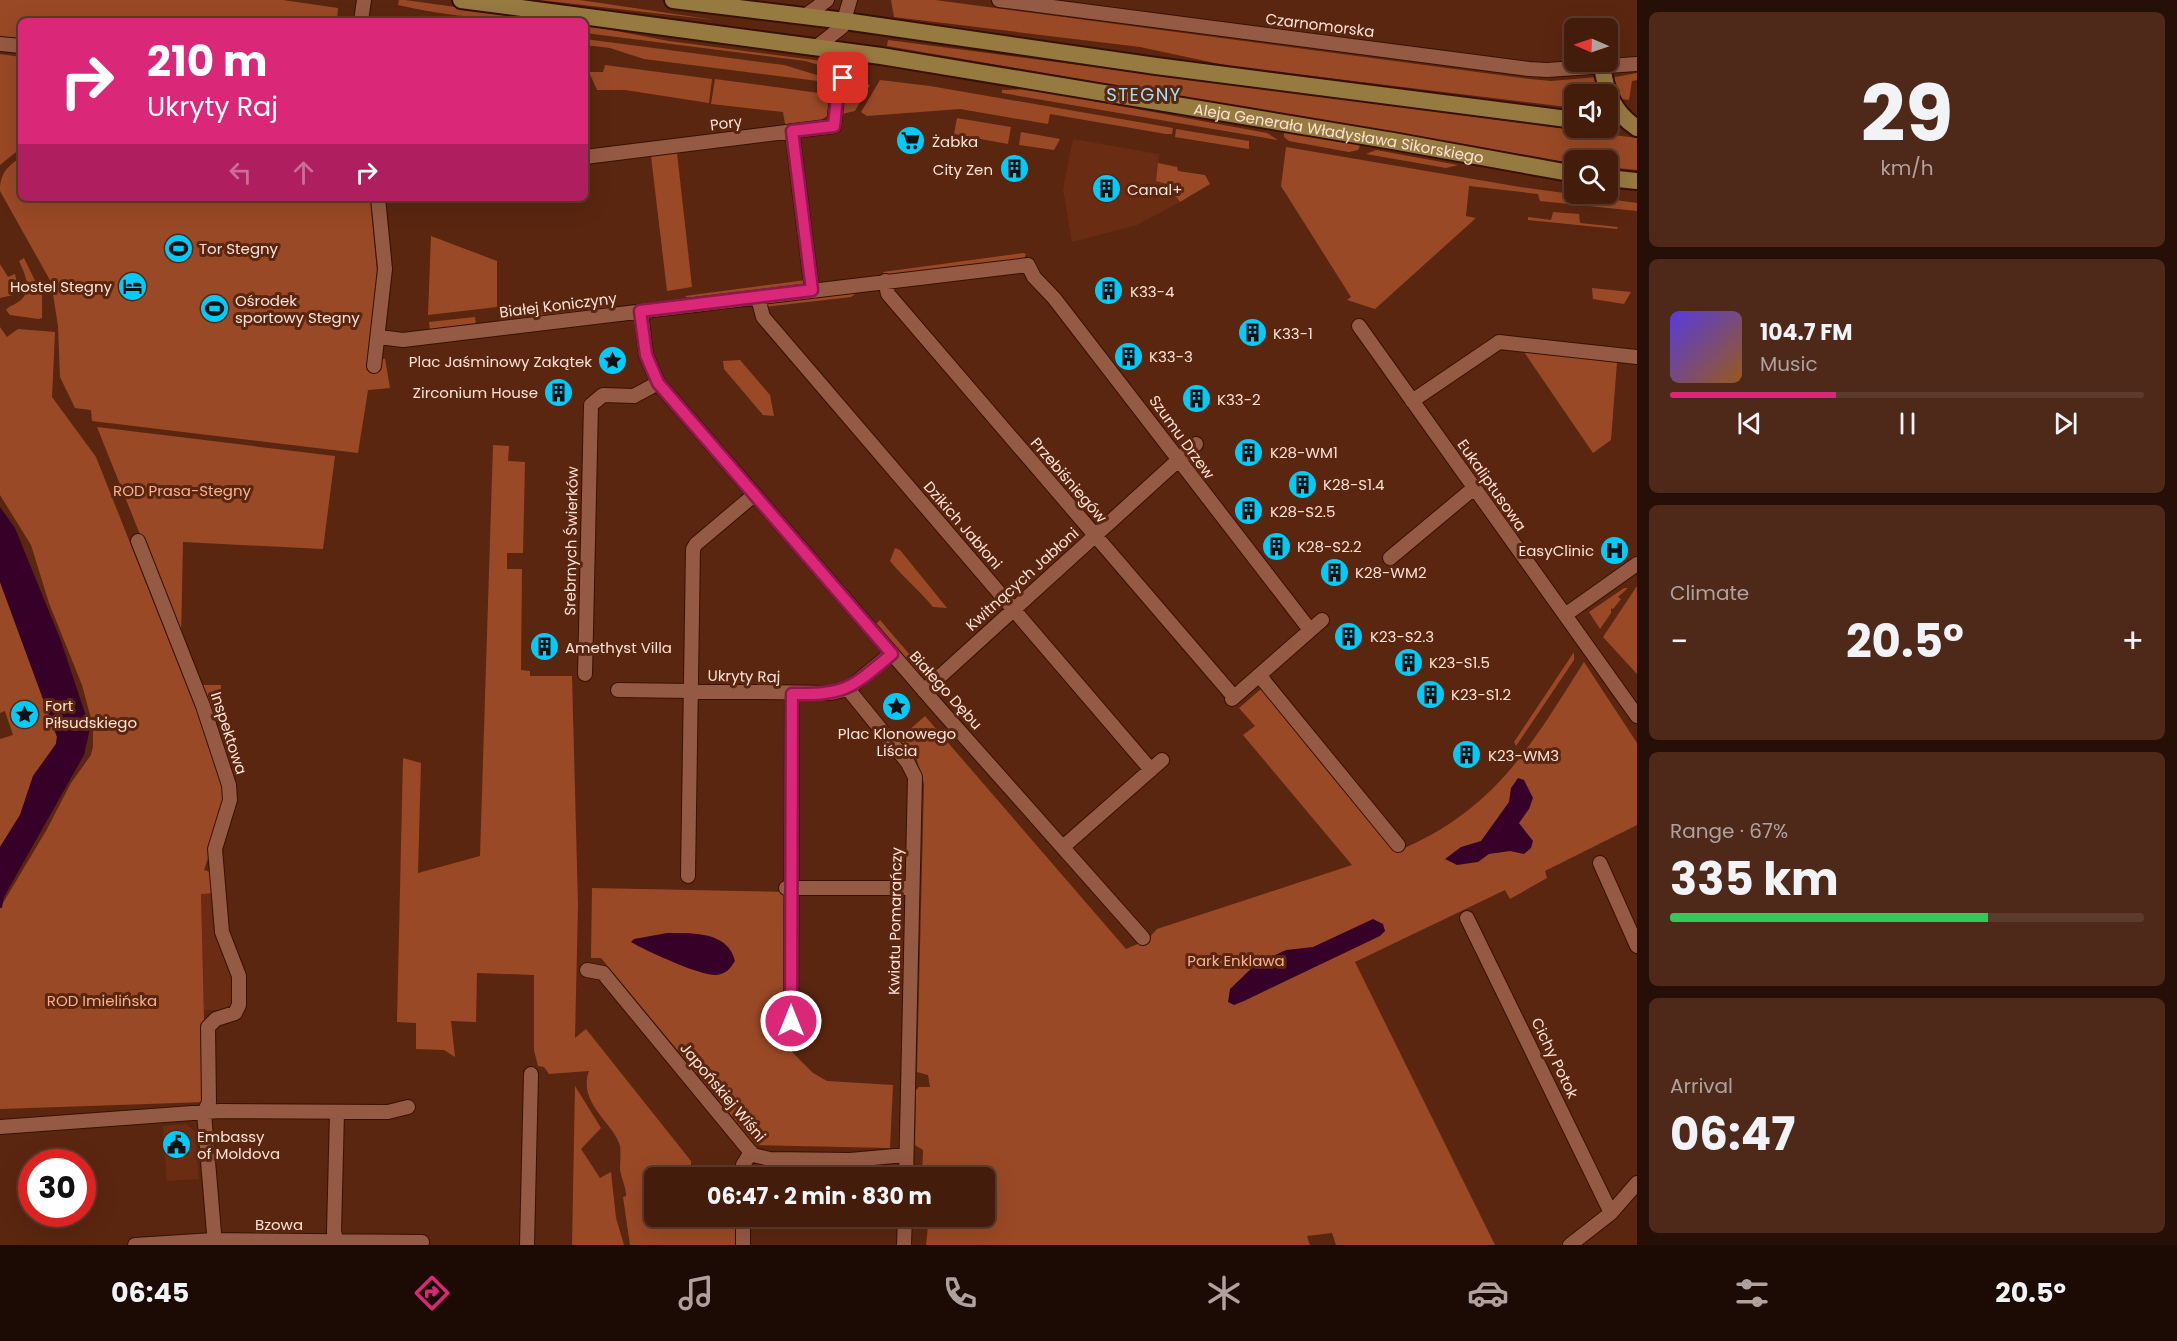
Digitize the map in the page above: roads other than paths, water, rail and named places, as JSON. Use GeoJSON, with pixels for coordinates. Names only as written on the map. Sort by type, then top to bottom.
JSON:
{"type":"FeatureCollection","features":[{"type":"Feature","properties":{"kind":"main road","name":"Aleja Generała Władysława Sikorskiego"},"geometry":{"type":"LineString","coordinates":[[461,0],[867,54],[1393,141],[1564,172]]}},
{"type":"Feature","properties":{"kind":"main road"},"geometry":{"type":"LineString","coordinates":[[673,0],[845,21],[1156,66],[1564,119]]}},
{"type":"Feature","properties":{"kind":"main road"},"geometry":{"type":"LineString","coordinates":[[1603,72],[1605,85],[1615,108],[1623,119],[1637,128]]}},
{"type":"Feature","properties":{"kind":"main road"},"geometry":{"type":"LineString","coordinates":[[1618,125],[1637,128]]}},
{"type":"Feature","properties":{"kind":"main road"},"geometry":{"type":"LineString","coordinates":[[1618,179],[1637,181]]}},
{"type":"Feature","properties":{"kind":"street"},"geometry":{"type":"LineString","coordinates":[[361,18],[364,0]]}},
{"type":"Feature","properties":{"kind":"street"},"geometry":{"type":"LineString","coordinates":[[805,16],[827,0]]}},
{"type":"Feature","properties":{"kind":"street"},"geometry":{"type":"LineString","coordinates":[[821,49],[842,27],[850,0]]}},
{"type":"Feature","properties":{"kind":"street","name":"Czarnomorska"},"geometry":{"type":"LineString","coordinates":[[999,0],[1081,5],[1528,69],[1564,68]]}},
{"type":"Feature","properties":{"kind":"street"},"geometry":{"type":"LineString","coordinates":[[0,44],[18,46]]}},
{"type":"Feature","properties":{"kind":"street","name":"Pory"},"geometry":{"type":"LineString","coordinates":[[821,49],[838,88]]}},
{"type":"Feature","properties":{"kind":"street","name":"Pory"},"geometry":{"type":"LineString","coordinates":[[588,157],[834,126],[838,88],[848,69],[867,54]]}},
{"type":"Feature","properties":{"kind":"street","name":"Czarnomorska"},"geometry":{"type":"LineString","coordinates":[[1618,65],[1637,64]]}},
{"type":"Feature","properties":{"kind":"street"},"geometry":{"type":"LineString","coordinates":[[792,131],[812,290]]}},
{"type":"Feature","properties":{"kind":"street"},"geometry":{"type":"LineString","coordinates":[[374,366],[385,269],[378,201]]}},
{"type":"Feature","properties":{"kind":"street","name":"Białej Koniczyny"},"geometry":{"type":"LineString","coordinates":[[379,337],[403,340],[1028,265]]}},
{"type":"Feature","properties":{"kind":"street","name":"Szumu Drzew"},"geometry":{"type":"LineString","coordinates":[[1028,265],[1034,277],[1054,298],[1310,630]]}},
{"type":"Feature","properties":{"kind":"street","name":"Przebiśniegów"},"geometry":{"type":"LineString","coordinates":[[885,281],[888,294],[1233,698],[1259,675]]}},
{"type":"Feature","properties":{"kind":"street","name":"Dzikich Jabłoni"},"geometry":{"type":"LineString","coordinates":[[758,298],[763,317],[1151,770]]}},
{"type":"Feature","properties":{"kind":"street","name":"Białego Dębu"},"geometry":{"type":"LineString","coordinates":[[640,311],[646,355],[658,383],[924,691],[1143,938]]}},
{"type":"Feature","properties":{"kind":"street","name":"Eukaliptusowa"},"geometry":{"type":"LineString","coordinates":[[1359,326],[1637,716]]}},
{"type":"Feature","properties":{"kind":"street"},"geometry":{"type":"LineString","coordinates":[[1412,401],[1499,342],[1637,357]]}},
{"type":"Feature","properties":{"kind":"street","name":"Srebrnych Świerków"},"geometry":{"type":"LineString","coordinates":[[585,674],[590,408],[603,394],[634,396],[658,383]]}},
{"type":"Feature","properties":{"kind":"street","name":"Kwitnących Jabłoni"},"geometry":{"type":"LineString","coordinates":[[924,691],[1196,444]]}},
{"type":"Feature","properties":{"kind":"street"},"geometry":{"type":"LineString","coordinates":[[1390,558],[1474,488]]}},
{"type":"Feature","properties":{"kind":"street"},"geometry":{"type":"LineString","coordinates":[[688,876],[692,766],[690,692],[693,549],[754,495]]}},
{"type":"Feature","properties":{"kind":"street","name":"Inspektowa"},"geometry":{"type":"LineString","coordinates":[[138,541],[199,695],[229,785],[230,800],[215,849],[222,932],[238,971],[240,999],[235,1013],[216,1019],[208,1027],[209,1102],[204,1113],[214,1242]]}},
{"type":"Feature","properties":{"kind":"street"},"geometry":{"type":"LineString","coordinates":[[1565,615],[1637,564]]}},
{"type":"Feature","properties":{"kind":"street"},"geometry":{"type":"LineString","coordinates":[[1322,620],[1259,675],[1398,845]]}},
{"type":"Feature","properties":{"kind":"street","name":"Ukryty Raj"},"geometry":{"type":"LineString","coordinates":[[618,690],[821,694],[848,689],[892,654]]}},
{"type":"Feature","properties":{"kind":"street","name":"Kwiatu Pomarańczy"},"geometry":{"type":"LineString","coordinates":[[848,689],[908,763],[915,777],[906,1167]]}},
{"type":"Feature","properties":{"kind":"street"},"geometry":{"type":"LineString","coordinates":[[791,1044],[788,886],[792,694]]}},
{"type":"Feature","properties":{"kind":"street"},"geometry":{"type":"LineString","coordinates":[[1063,847],[1162,760]]}},
{"type":"Feature","properties":{"kind":"street"},"geometry":{"type":"LineString","coordinates":[[1600,863],[1637,946]]}},
{"type":"Feature","properties":{"kind":"street"},"geometry":{"type":"LineString","coordinates":[[788,886],[912,888]]}},
{"type":"Feature","properties":{"kind":"street","name":"Cichy Potok"},"geometry":{"type":"LineString","coordinates":[[1467,918],[1611,1213]]}},
{"type":"Feature","properties":{"kind":"street","name":"Japońskiej Wiśni"},"geometry":{"type":"LineString","coordinates":[[587,970],[603,973],[757,1157],[818,1160],[906,1155]]}},
{"type":"Feature","properties":{"kind":"street"},"geometry":{"type":"LineString","coordinates":[[527,1245],[531,1074]]}},
{"type":"Feature","properties":{"kind":"street"},"geometry":{"type":"LineString","coordinates":[[0,1127],[204,1113],[388,1112],[408,1107]]}},
{"type":"Feature","properties":{"kind":"street"},"geometry":{"type":"LineString","coordinates":[[337,1112],[334,1232],[338,1243]]}},
{"type":"Feature","properties":{"kind":"street"},"geometry":{"type":"LineString","coordinates":[[743,1167],[751,1152]]}},
{"type":"Feature","properties":{"kind":"street"},"geometry":{"type":"LineString","coordinates":[[1570,1245],[1611,1213],[1637,1184]]}},
{"type":"Feature","properties":{"kind":"street"},"geometry":{"type":"LineString","coordinates":[[742,1227],[743,1245]]}},
{"type":"Feature","properties":{"kind":"street"},"geometry":{"type":"LineString","coordinates":[[904,1245],[905,1227]]}},
{"type":"Feature","properties":{"kind":"street","name":"Bzowa"},"geometry":{"type":"LineString","coordinates":[[135,1245],[214,1242],[422,1242]]}},
{"type":"Feature","properties":{"kind":"place","name":"Żabka"},"geometry":{"type":"Point","coordinates":[911,141]}},
{"type":"Feature","properties":{"kind":"place","name":"City Zen"},"geometry":{"type":"Point","coordinates":[1014,169]}},
{"type":"Feature","properties":{"kind":"place","name":"Canal+"},"geometry":{"type":"Point","coordinates":[1106,189]}},
{"type":"Feature","properties":{"kind":"place","name":"Tor Stegny"},"geometry":{"type":"Point","coordinates":[178,248]}},
{"type":"Feature","properties":{"kind":"place","name":"Hostel Stegny"},"geometry":{"type":"Point","coordinates":[133,286]}},
{"type":"Feature","properties":{"kind":"place","name":"K33-4"},"geometry":{"type":"Point","coordinates":[1109,291]}},
{"type":"Feature","properties":{"kind":"place","name":"Ośrodek sportowy Stegny"},"geometry":{"type":"Point","coordinates":[214,309]}},
{"type":"Feature","properties":{"kind":"place","name":"K33-1"},"geometry":{"type":"Point","coordinates":[1252,333]}},
{"type":"Feature","properties":{"kind":"place","name":"K33-3"},"geometry":{"type":"Point","coordinates":[1128,356]}},
{"type":"Feature","properties":{"kind":"place","name":"Plac Jaśminowy Zakątek"},"geometry":{"type":"Point","coordinates":[613,361]}},
{"type":"Feature","properties":{"kind":"place","name":"Zirconium House"},"geometry":{"type":"Point","coordinates":[559,392]}},
{"type":"Feature","properties":{"kind":"place","name":"K33-2"},"geometry":{"type":"Point","coordinates":[1196,399]}},
{"type":"Feature","properties":{"kind":"place","name":"K28-WM1"},"geometry":{"type":"Point","coordinates":[1249,452]}},
{"type":"Feature","properties":{"kind":"place","name":"K28-S1.4"},"geometry":{"type":"Point","coordinates":[1302,484]}},
{"type":"Feature","properties":{"kind":"place","name":"K28-S2.5"},"geometry":{"type":"Point","coordinates":[1249,511]}},
{"type":"Feature","properties":{"kind":"place","name":"K28-S2.2"},"geometry":{"type":"Point","coordinates":[1276,546]}},
{"type":"Feature","properties":{"kind":"place","name":"EasyClinic"},"geometry":{"type":"Point","coordinates":[1615,550]}},
{"type":"Feature","properties":{"kind":"place","name":"K28-WM2"},"geometry":{"type":"Point","coordinates":[1334,572]}},
{"type":"Feature","properties":{"kind":"place","name":"K23-S2.3"},"geometry":{"type":"Point","coordinates":[1349,636]}},
{"type":"Feature","properties":{"kind":"place","name":"Amethyst Villa"},"geometry":{"type":"Point","coordinates":[544,647]}},
{"type":"Feature","properties":{"kind":"place","name":"K23-S1.5"},"geometry":{"type":"Point","coordinates":[1408,662]}},
{"type":"Feature","properties":{"kind":"place","name":"K23-S1.2"},"geometry":{"type":"Point","coordinates":[1430,694]}},
{"type":"Feature","properties":{"kind":"place","name":"Plac Klonowego Liścia"},"geometry":{"type":"Point","coordinates":[897,706]}},
{"type":"Feature","properties":{"kind":"place","name":"Fort Piłsudskiego"},"geometry":{"type":"Point","coordinates":[24,714]}},
{"type":"Feature","properties":{"kind":"place","name":"K23-WM3"},"geometry":{"type":"Point","coordinates":[1467,755]}},
{"type":"Feature","properties":{"kind":"place","name":"Embassy of Moldova"},"geometry":{"type":"Point","coordinates":[176,1145]}},
{"type":"Feature","properties":{"kind":"district","name":"STEGNY"},"geometry":{"type":"Point","coordinates":[1144,94]}},
{"type":"Feature","properties":{"kind":"park label","name":"ROD Prasa-Stegny"},"geometry":{"type":"Point","coordinates":[182,490]}},
{"type":"Feature","properties":{"kind":"park label","name":"Park Enklawa"},"geometry":{"type":"Point","coordinates":[1236,960]}},
{"type":"Feature","properties":{"kind":"park label","name":"ROD Imielińska"},"geometry":{"type":"Point","coordinates":[102,1000]}}]}
